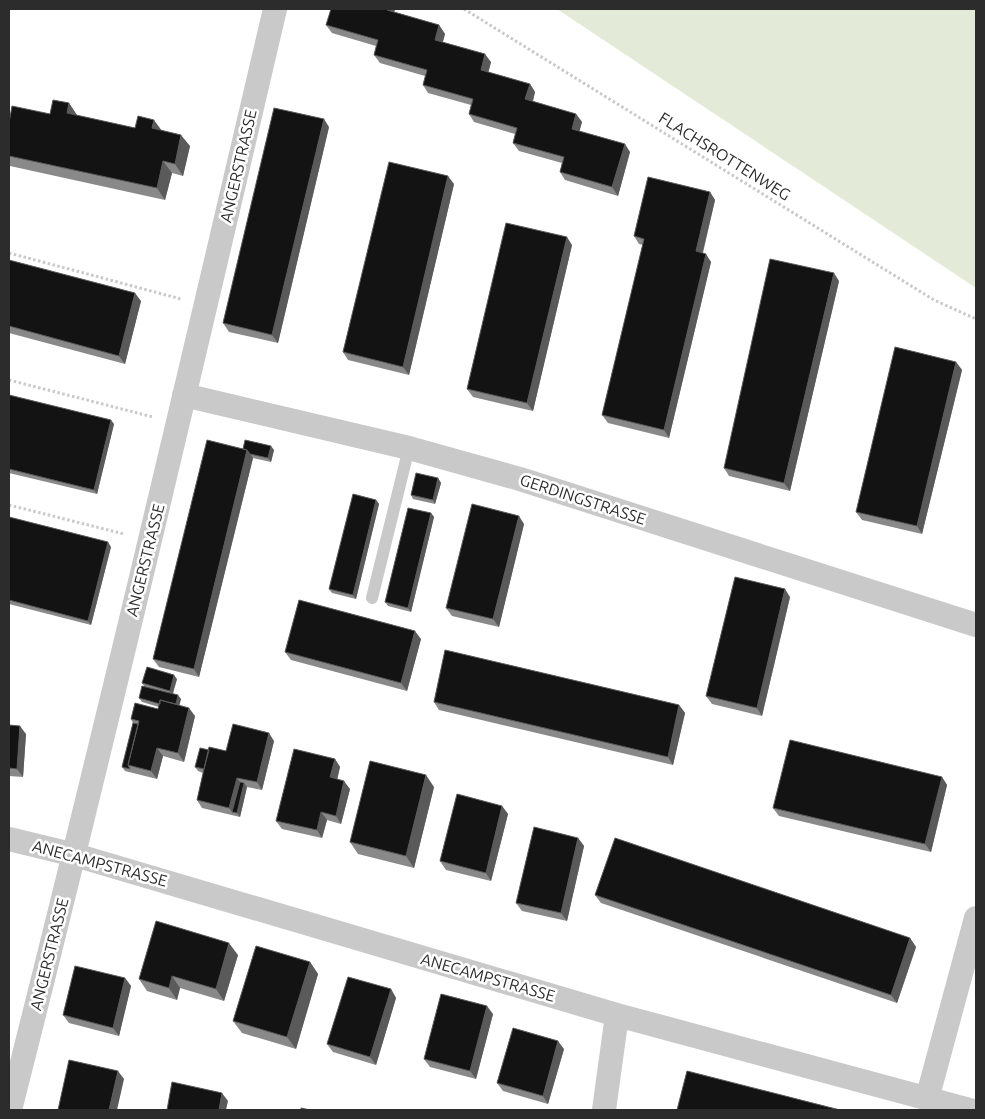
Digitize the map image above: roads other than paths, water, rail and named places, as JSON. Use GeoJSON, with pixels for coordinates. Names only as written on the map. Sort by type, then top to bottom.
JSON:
{"type":"FeatureCollection","features":[{"type":"Feature","properties":{"kind":"street","name":"ANGERSTRASSE"},"geometry":{"type":"LineString","coordinates":[[10,1110],[75,855],[275,9]]}},
{"type":"Feature","properties":{"kind":"street","name":"GERDINGSTRASSE"},"geometry":{"type":"LineString","coordinates":[[184,395],[409,448],[529,482],[976,625]]}},
{"type":"Feature","properties":{"kind":"street","name":"ANECAMPSTRASSE"},"geometry":{"type":"LineString","coordinates":[[9,839],[75,855],[617,1015],[970,1110]]}},
{"type":"Feature","properties":{"kind":"street"},"geometry":{"type":"LineString","coordinates":[[927,1099],[976,918]]}},
{"type":"Feature","properties":{"kind":"street"},"geometry":{"type":"LineString","coordinates":[[604,1110],[617,1015]]}},
{"type":"Feature","properties":{"kind":"lane"},"geometry":{"type":"LineString","coordinates":[[372,598],[409,448]]}}]}
